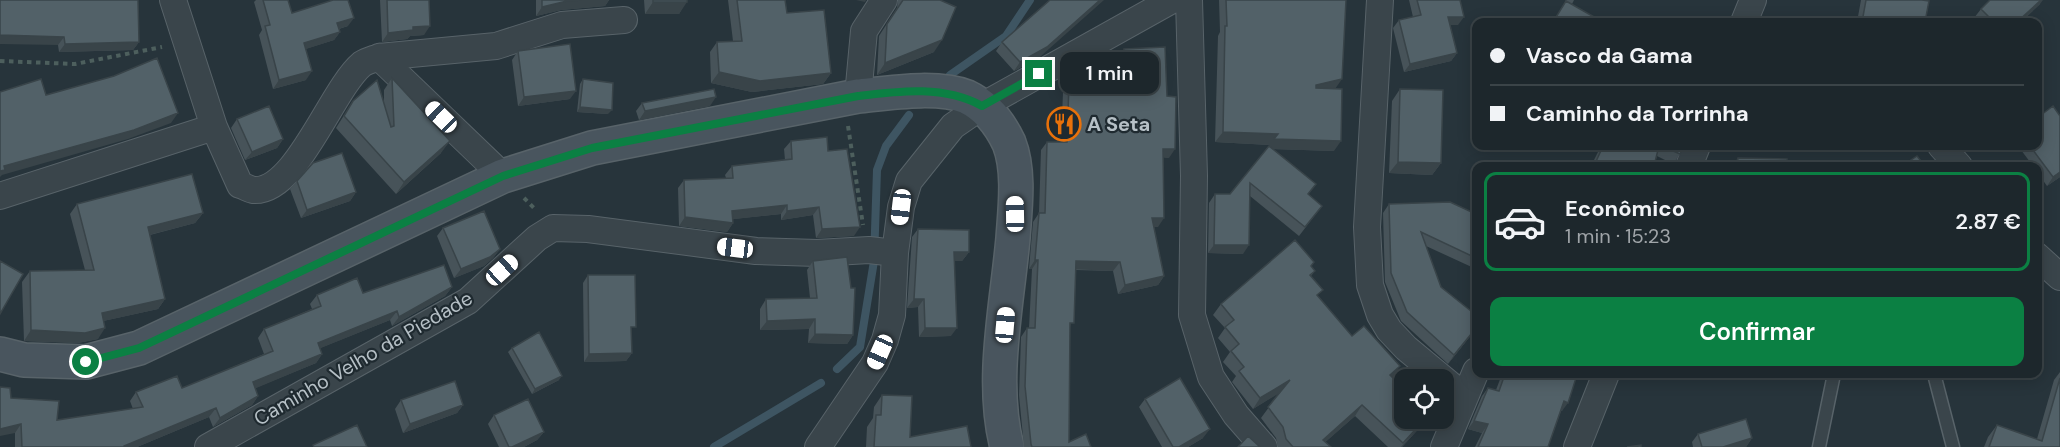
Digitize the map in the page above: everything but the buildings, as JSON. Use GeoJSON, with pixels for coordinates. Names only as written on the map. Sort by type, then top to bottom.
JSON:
{"type":"FeatureCollection","features":[{"type":"Feature","properties":{"kind":"street"},"geometry":{"type":"LineString","coordinates":[[173,0],[214,127],[240,184],[253,190],[273,185],[292,170],[324,114],[363,64],[379,57],[496,46],[562,25],[624,20]]}},
{"type":"Feature","properties":{"kind":"street"},"geometry":{"type":"LineString","coordinates":[[851,98],[864,31],[884,0]]}},
{"type":"Feature","properties":{"kind":"street"},"geometry":{"type":"LineString","coordinates":[[821,445],[874,363],[885,340],[892,315],[895,253],[901,207],[909,181],[953,126],[982,106],[1172,0]]}},
{"type":"Feature","properties":{"kind":"street"},"geometry":{"type":"LineString","coordinates":[[1189,0],[1194,176],[1192,315],[1211,377],[1236,415],[1264,447]]}},
{"type":"Feature","properties":{"kind":"street"},"geometry":{"type":"LineString","coordinates":[[1380,0],[1367,227],[1370,285],[1380,315],[1389,330],[1406,348],[1465,397]]}},
{"type":"Feature","properties":{"kind":"street"},"geometry":{"type":"LineString","coordinates":[[1746,18],[1753,0]]}},
{"type":"Feature","properties":{"kind":"street"},"geometry":{"type":"LineString","coordinates":[[379,57],[503,176]]}},
{"type":"Feature","properties":{"kind":"street"},"geometry":{"type":"LineString","coordinates":[[0,354],[24,360],[86,362],[139,348],[503,176],[592,148],[851,98],[896,92],[944,92],[965,96],[982,106],[996,121],[1009,144],[1014,165],[1015,214],[1001,370],[1000,420],[1007,447]]}},
{"type":"Feature","properties":{"kind":"street"},"geometry":{"type":"LineString","coordinates":[[0,196],[214,127]]}},
{"type":"Feature","properties":{"kind":"street"},"geometry":{"type":"LineString","coordinates":[[1945,150],[1955,162]]}},
{"type":"Feature","properties":{"kind":"street"},"geometry":{"type":"LineString","coordinates":[[553,228],[588,229],[756,251],[817,253],[867,250],[895,253]]}},
{"type":"Feature","properties":{"kind":"street","name":"Caminho Velho da Piedade"},"geometry":{"type":"LineString","coordinates":[[208,447],[468,301],[537,238],[553,228]]}},
{"type":"Feature","properties":{"kind":"street"},"geometry":{"type":"LineString","coordinates":[[2042,261],[2060,277]]}},
{"type":"Feature","properties":{"kind":"street"},"geometry":{"type":"LineString","coordinates":[[1444,447],[1473,378]]}},
{"type":"Feature","properties":{"kind":"street"},"geometry":{"type":"LineString","coordinates":[[1576,447],[1604,378]]}},
{"type":"Feature","properties":{"kind":"lane"},"geometry":{"type":"LineString","coordinates":[[1819,447],[1833,378]]}},
{"type":"Feature","properties":{"kind":"lane"},"geometry":{"type":"LineString","coordinates":[[1935,378],[1953,447]]}},
{"type":"Feature","properties":{"kind":"path"},"geometry":{"type":"LineString","coordinates":[[0,61],[75,64],[186,42]]}},
{"type":"Feature","properties":{"kind":"path"},"geometry":{"type":"LineString","coordinates":[[851,98],[867,250]]}},
{"type":"Feature","properties":{"kind":"path"},"geometry":{"type":"LineString","coordinates":[[503,176],[553,228]]}},
{"type":"Feature","properties":{"kind":"waterway"},"geometry":{"type":"LineString","coordinates":[[950,75],[1006,36],[1030,0]]}},
{"type":"Feature","properties":{"kind":"waterway"},"geometry":{"type":"LineString","coordinates":[[837,369],[860,347],[874,261],[877,170],[886,146],[909,115]]}},
{"type":"Feature","properties":{"kind":"waterway"},"geometry":{"type":"LineString","coordinates":[[714,447],[821,383]]}},
{"type":"Feature","properties":{"kind":"place","name":"A Seta"},"geometry":{"type":"Point","coordinates":[1064,124]}},
{"type":"Feature","properties":{"kind":"route"},"geometry":{"type":"LineString","coordinates":[[86,362],[139,348],[503,176],[592,148],[858,96],[896,92],[944,92],[965,96],[982,106],[1039,74]]}}]}
